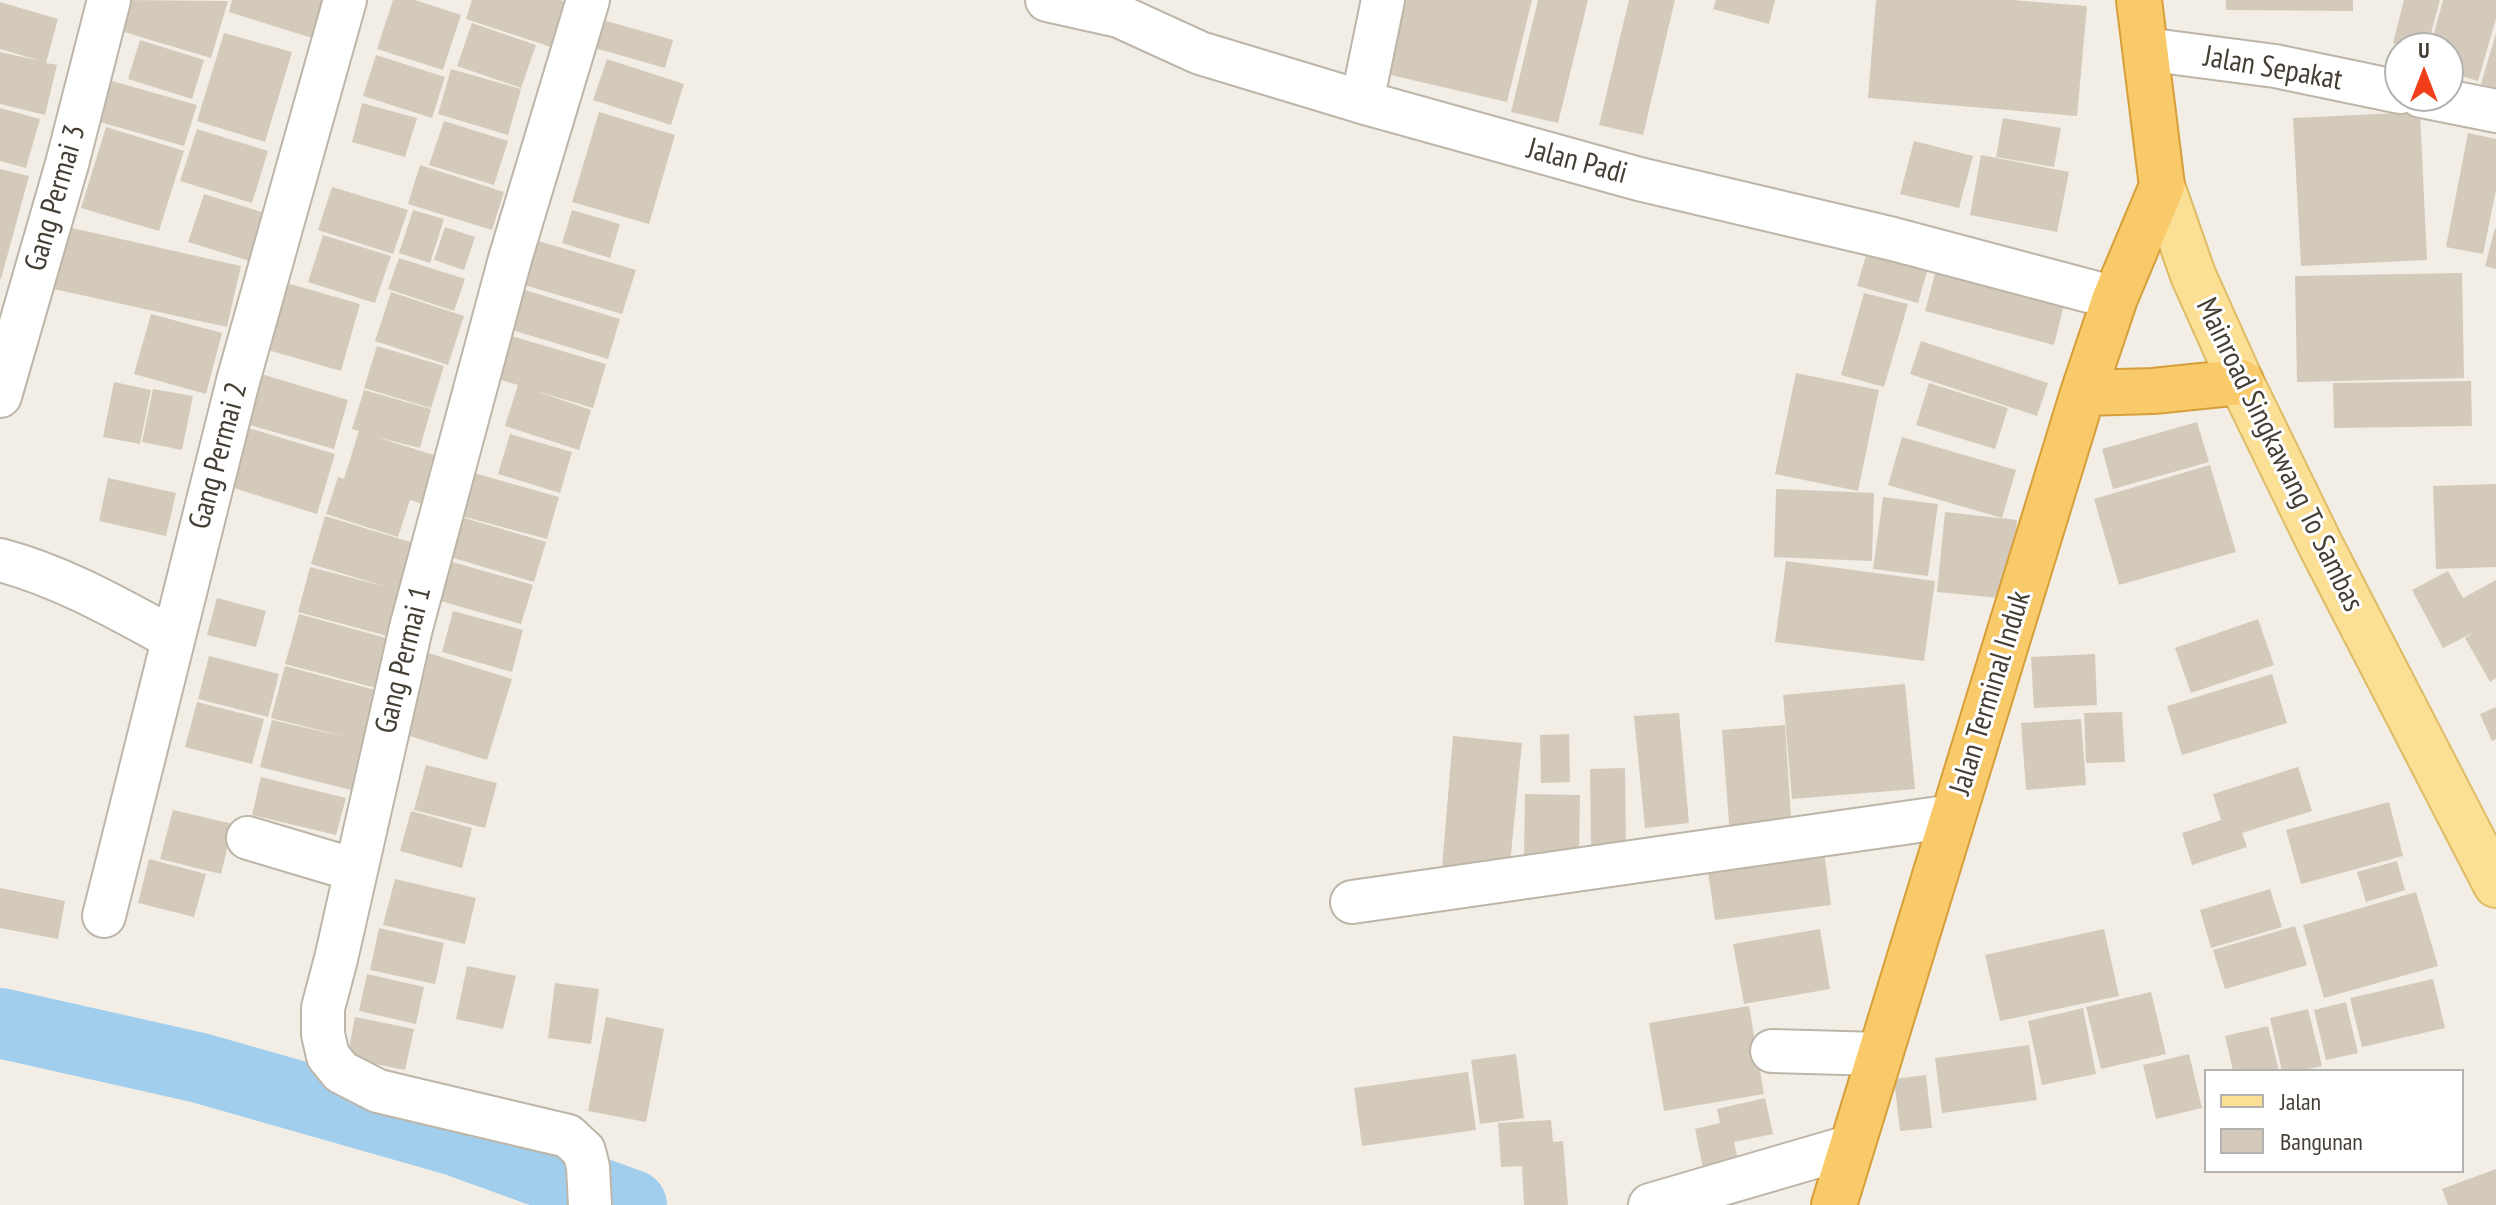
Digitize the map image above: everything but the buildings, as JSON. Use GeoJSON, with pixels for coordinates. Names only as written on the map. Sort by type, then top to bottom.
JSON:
{"type":"FeatureCollection","features":[{"type":"Feature","properties":{"kind":"highway","name":"Mainroad Singkawang To Sambas"},"geometry":{"type":"LineString","coordinates":[[2139,0],[2162,186]]}},
{"type":"Feature","properties":{"kind":"highway","name":"Jalan Terminal Induk"},"geometry":{"type":"LineString","coordinates":[[1834,1205],[2083,393],[2115,298],[2162,186]]}},
{"type":"Feature","properties":{"kind":"highway"},"geometry":{"type":"LineString","coordinates":[[2083,393],[2153,391],[2241,382]]}},
{"type":"Feature","properties":{"kind":"main road","name":"Mainroad Singkawang To Sambas"},"geometry":{"type":"LineString","coordinates":[[2162,186],[2193,275],[2241,382],[2321,546],[2496,885]]}},
{"type":"Feature","properties":{"kind":"street","name":"Gang Permai 3"},"geometry":{"type":"LineString","coordinates":[[0,396],[67,164],[109,0]]}},
{"type":"Feature","properties":{"kind":"street","name":"Gang Permai 2"},"geometry":{"type":"LineString","coordinates":[[104,916],[238,381],[345,0]]}},
{"type":"Feature","properties":{"kind":"street","name":"Gang Permai 1"},"geometry":{"type":"LineString","coordinates":[[588,0],[510,259],[415,612],[323,1008],[323,1034],[328,1056],[341,1072],[378,1091],[568,1136],[584,1151],[590,1205]]}},
{"type":"Feature","properties":{"kind":"street","name":"Jalan Padi"},"geometry":{"type":"LineString","coordinates":[[1047,0],[1121,8],[1200,53],[1362,102],[1639,179],[1893,239],[2115,298]]}},
{"type":"Feature","properties":{"kind":"street"},"geometry":{"type":"LineString","coordinates":[[1362,102],[1383,0]]}},
{"type":"Feature","properties":{"kind":"street","name":"Jalan Sepakat"},"geometry":{"type":"LineString","coordinates":[[2145,49],[2275,66],[2384,89]]}},
{"type":"Feature","properties":{"kind":"street"},"geometry":{"type":"LineString","coordinates":[[2464,105],[2496,111]]}},
{"type":"Feature","properties":{"kind":"street"},"geometry":{"type":"LineString","coordinates":[[0,560],[25,567],[110,604],[172,638]]}},
{"type":"Feature","properties":{"kind":"street"},"geometry":{"type":"LineString","coordinates":[[1352,902],[1953,816]]}},
{"type":"Feature","properties":{"kind":"street"},"geometry":{"type":"LineString","coordinates":[[248,838],[355,870]]}},
{"type":"Feature","properties":{"kind":"street"},"geometry":{"type":"LineString","coordinates":[[1772,1051],[1880,1054]]}},
{"type":"Feature","properties":{"kind":"street"},"geometry":{"type":"LineString","coordinates":[[1650,1205],[1852,1146]]}},
{"type":"Feature","properties":{"kind":"waterway"},"geometry":{"type":"LineString","coordinates":[[0,1023],[200,1068],[456,1141],[632,1205]]}}]}
